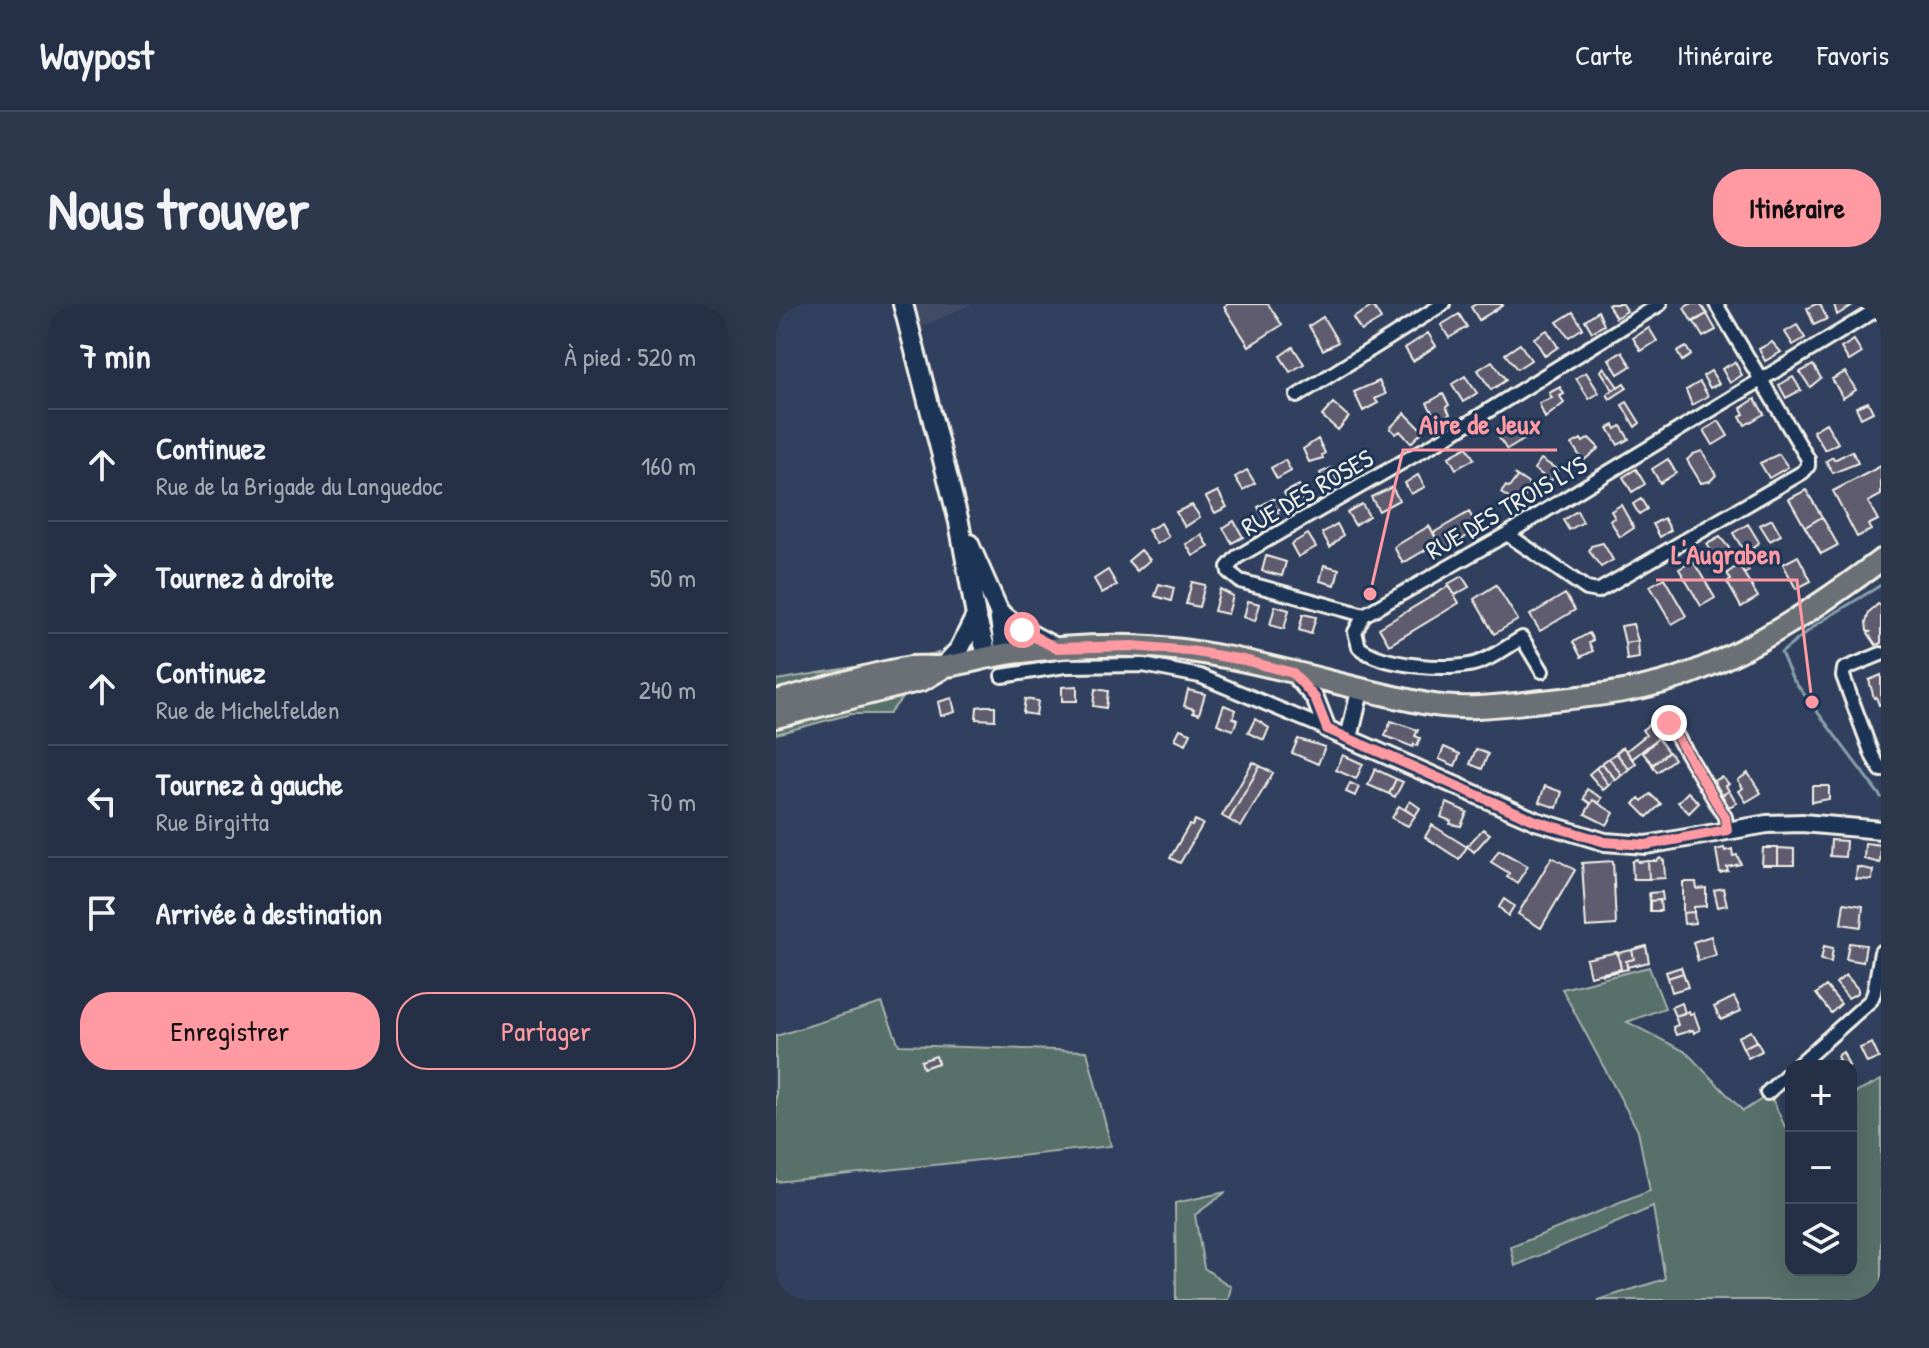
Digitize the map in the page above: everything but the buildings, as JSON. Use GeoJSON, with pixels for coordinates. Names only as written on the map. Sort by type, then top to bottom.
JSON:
{"type":"FeatureCollection","features":[{"type":"Feature","properties":{"kind":"main road"},"geometry":{"type":"LineString","coordinates":[[903,304],[959,522],[976,616],[996,656]]}},
{"type":"Feature","properties":{"kind":"main road"},"geometry":{"type":"LineString","coordinates":[[959,522],[999,612],[996,656]]}},
{"type":"Feature","properties":{"kind":"main road"},"geometry":{"type":"LineString","coordinates":[[776,701],[912,667],[944,666],[1056,648],[1133,646],[1244,660],[1360,691],[1433,705],[1488,707],[1585,697],[1656,684],[1694,672],[1794,622],[1881,560]]}},
{"type":"Feature","properties":{"kind":"main road"},"geometry":{"type":"LineString","coordinates":[[999,612],[1022,630],[1056,648]]}},
{"type":"Feature","properties":{"kind":"main road"},"geometry":{"type":"LineString","coordinates":[[776,717],[922,680],[944,666],[959,650],[976,616]]}},
{"type":"Feature","properties":{"kind":"street"},"geometry":{"type":"LineString","coordinates":[[1297,396],[1443,304]]}},
{"type":"Feature","properties":{"kind":"street","name":"RUE DES ROSES"},"geometry":{"type":"LineString","coordinates":[[1364,615],[1240,581],[1229,572],[1228,567],[1237,557],[1446,437],[1660,304]]}},
{"type":"Feature","properties":{"kind":"street"},"geometry":{"type":"LineString","coordinates":[[1507,534],[1587,589],[1598,591],[1803,472],[1808,466],[1808,459],[1716,304]]}},
{"type":"Feature","properties":{"kind":"street","name":"RUE DES TROIS LYS"},"geometry":{"type":"LineString","coordinates":[[1364,615],[1507,534],[1881,307]]}},
{"type":"Feature","properties":{"kind":"street"},"geometry":{"type":"LineString","coordinates":[[1364,615],[1357,625],[1356,640],[1359,647],[1375,657],[1459,666],[1487,659],[1522,638],[1542,671]]}},
{"type":"Feature","properties":{"kind":"street"},"geometry":{"type":"LineString","coordinates":[[1881,654],[1844,669],[1843,676],[1873,757],[1881,770]]}},
{"type":"Feature","properties":{"kind":"street"},"geometry":{"type":"LineString","coordinates":[[1002,676],[1065,666],[1143,665],[1200,676],[1536,821],[1605,842],[1646,845],[1767,824],[1802,823],[1881,830]]}},
{"type":"Feature","properties":{"kind":"street"},"geometry":{"type":"LineString","coordinates":[[1293,673],[1315,698],[1327,729]]}},
{"type":"Feature","properties":{"kind":"street"},"geometry":{"type":"LineString","coordinates":[[1349,738],[1360,691]]}},
{"type":"Feature","properties":{"kind":"street"},"geometry":{"type":"LineString","coordinates":[[1669,723],[1725,817],[1727,830]]}},
{"type":"Feature","properties":{"kind":"street"},"geometry":{"type":"LineString","coordinates":[[1804,1060],[1871,1000],[1881,952]]}},
{"type":"Feature","properties":{"kind":"street"},"geometry":{"type":"LineString","coordinates":[[1767,1093],[1785,1076]]}},
{"type":"Feature","properties":{"kind":"shaded area"},"geometry":{"type":"Polygon","coordinates":[[[891,304],[971,304],[900,337],[891,304]]]}},
{"type":"Feature","properties":{"kind":"green space"},"geometry":{"type":"Polygon","coordinates":[[[938,653],[889,714],[851,714],[776,734],[776,680],[938,653]]]}},
{"type":"Feature","properties":{"kind":"green space"},"geometry":{"type":"Polygon","coordinates":[[[1649,967],[1665,1008],[1627,1022],[1686,1052],[1743,1111],[1770,1094],[1785,1127],[1785,1276],[1857,1276],[1857,1092],[1881,1080],[1881,1300],[1598,1300],[1665,1279],[1653,1207],[1515,1266],[1511,1247],[1650,1191],[1638,1131],[1562,989],[1649,967]]]}},
{"type":"Feature","properties":{"kind":"green space"},"geometry":{"type":"Polygon","coordinates":[[[882,1003],[899,1045],[1087,1051],[1111,1146],[776,1182],[776,1036],[882,1003]]]}},
{"type":"Feature","properties":{"kind":"green space"},"geometry":{"type":"Polygon","coordinates":[[[1226,1192],[1195,1215],[1204,1268],[1231,1287],[1228,1300],[1176,1300],[1175,1203],[1226,1192]]]}},
{"type":"Feature","properties":{"kind":"waterway"},"geometry":{"type":"LineString","coordinates":[[1881,585],[1817,624],[1781,653],[1792,678],[1881,797]]}},
{"type":"Feature","properties":{"kind":"place","name":"Aire de Jeux"},"geometry":{"type":"Point","coordinates":[1370,594]}},
{"type":"Feature","properties":{"kind":"place","name":"L'Augraben"},"geometry":{"type":"Point","coordinates":[1812,702]}},
{"type":"Feature","properties":{"kind":"route"},"geometry":{"type":"LineString","coordinates":[[1022,630],[1056,648],[1133,646],[1190,651],[1244,660],[1293,673],[1315,698],[1327,729],[1536,821],[1605,842],[1646,845],[1727,830],[1725,817],[1669,723]]}}]}
